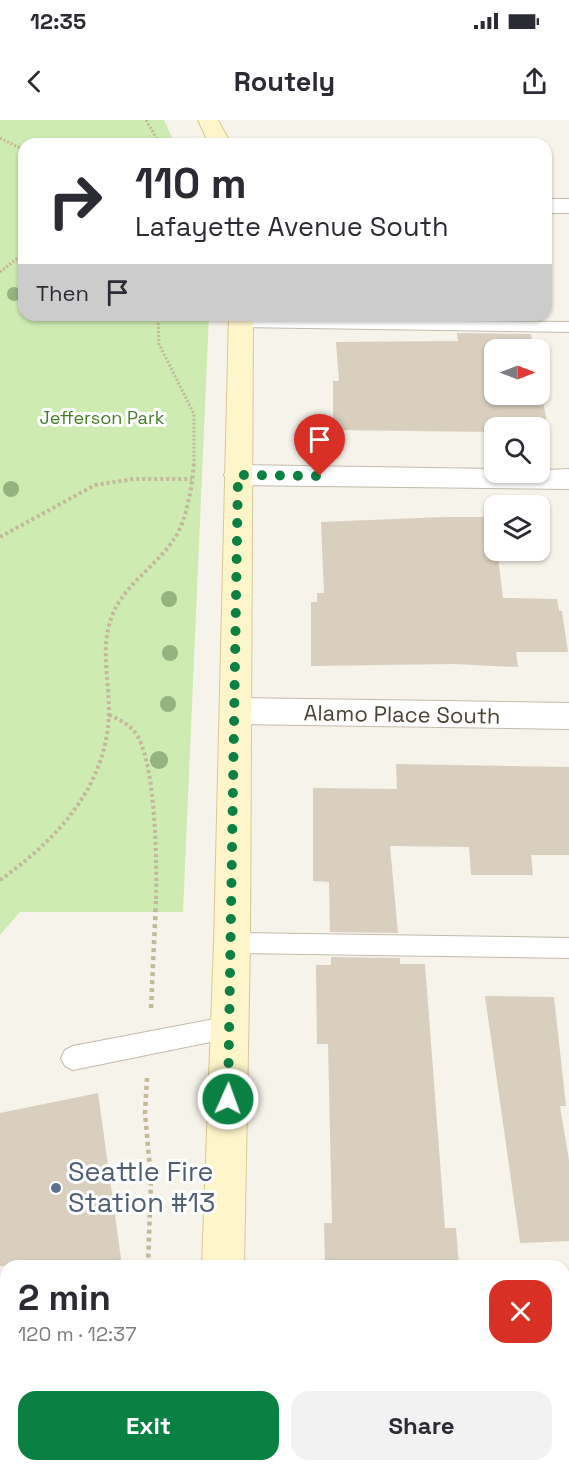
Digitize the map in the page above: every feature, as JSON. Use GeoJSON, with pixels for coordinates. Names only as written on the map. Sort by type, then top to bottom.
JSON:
{"type":"FeatureCollection","features":[{"type":"Feature","properties":{"kind":"main road"},"geometry":{"type":"LineString","coordinates":[[208,120],[217,138]]}},
{"type":"Feature","properties":{"kind":"main road"},"geometry":{"type":"LineString","coordinates":[[223,1260],[232,943],[241,321]]}},
{"type":"Feature","properties":{"kind":"street"},"geometry":{"type":"LineString","coordinates":[[552,206],[569,206]]}},
{"type":"Feature","properties":{"kind":"street"},"geometry":{"type":"LineString","coordinates":[[238,475],[569,479]]}},
{"type":"Feature","properties":{"kind":"street","name":"Alamo Place South"},"geometry":{"type":"LineString","coordinates":[[236,711],[569,716]]}},
{"type":"Feature","properties":{"kind":"lane"},"geometry":{"type":"LineString","coordinates":[[323,321],[569,327]]}},
{"type":"Feature","properties":{"kind":"lane"},"geometry":{"type":"LineString","coordinates":[[232,943],[569,948]]}},
{"type":"Feature","properties":{"kind":"lane"},"geometry":{"type":"LineString","coordinates":[[73,1058],[230,1027]]}},
{"type":"Feature","properties":{"kind":"path"},"geometry":{"type":"LineString","coordinates":[[146,120],[156,138]]}},
{"type":"Feature","properties":{"kind":"path"},"geometry":{"type":"LineString","coordinates":[[0,138],[18,147]]}},
{"type":"Feature","properties":{"kind":"path"},"geometry":{"type":"LineString","coordinates":[[0,272],[18,258]]}},
{"type":"Feature","properties":{"kind":"path"},"geometry":{"type":"LineString","coordinates":[[0,880],[45,847],[86,794],[101,763],[107,742],[109,715],[106,646],[112,615],[130,586],[176,537],[190,499],[193,443],[191,404],[157,340],[158,321]]}},
{"type":"Feature","properties":{"kind":"path"},"geometry":{"type":"LineString","coordinates":[[193,443],[202,443]]}},
{"type":"Feature","properties":{"kind":"path"},"geometry":{"type":"LineString","coordinates":[[0,537],[95,485],[134,479],[192,479]]}},
{"type":"Feature","properties":{"kind":"path"},"geometry":{"type":"LineString","coordinates":[[190,499],[199,499]]}},
{"type":"Feature","properties":{"kind":"path"},"geometry":{"type":"LineString","coordinates":[[109,715],[124,721],[135,732],[142,747],[154,811],[158,882],[145,1113],[151,1180],[148,1260]]}},
{"type":"Feature","properties":{"kind":"green space","name":"Jefferson Park"},"geometry":{"type":"Polygon","coordinates":[[[0,120],[164,120],[172,138],[18,138],[18,321],[209,321],[183,912],[20,912],[0,935],[0,120]]]}},
{"type":"Feature","properties":{"kind":"building"},"geometry":{"type":"Polygon","coordinates":[[[457,333],[531,334],[532,339],[484,339],[484,405],[544,405],[546,417],[484,417],[484,432],[333,430],[333,381],[339,381],[336,342],[458,341],[457,333]]]}},
{"type":"Feature","properties":{"kind":"building"},"geometry":{"type":"Polygon","coordinates":[[[484,517],[484,561],[498,561],[503,598],[557,599],[559,611],[562,611],[568,652],[516,652],[518,667],[454,664],[311,666],[311,602],[317,602],[317,593],[324,593],[321,522],[484,517]]]}},
{"type":"Feature","properties":{"kind":"building"},"geometry":{"type":"Polygon","coordinates":[[[396,764],[569,767],[569,855],[531,855],[533,875],[471,875],[469,847],[390,846],[398,933],[330,932],[329,882],[313,881],[313,788],[397,789],[396,764]]]}},
{"type":"Feature","properties":{"kind":"building"},"geometry":{"type":"Polygon","coordinates":[[[331,957],[400,958],[400,964],[425,964],[445,1228],[456,1228],[459,1260],[325,1260],[324,1223],[332,1223],[328,1044],[317,1044],[316,965],[331,965],[331,957]]]}},
{"type":"Feature","properties":{"kind":"building"},"geometry":{"type":"Polygon","coordinates":[[[485,996],[554,997],[566,1106],[560,1106],[569,1160],[569,1241],[520,1243],[485,996]]]}},
{"type":"Feature","properties":{"kind":"building","name":"Seattle Fire Station #13"},"geometry":{"type":"Polygon","coordinates":[[[98,1093],[121,1260],[0,1260],[0,1113],[98,1093]]]}},
{"type":"Feature","properties":{"kind":"place","name":"Seattle Fire Station #13"},"geometry":{"type":"Point","coordinates":[56,1188]}},
{"type":"Feature","properties":{"kind":"route"},"geometry":{"type":"LineString","coordinates":[[228,1099],[238,475],[320,476]]}}]}
